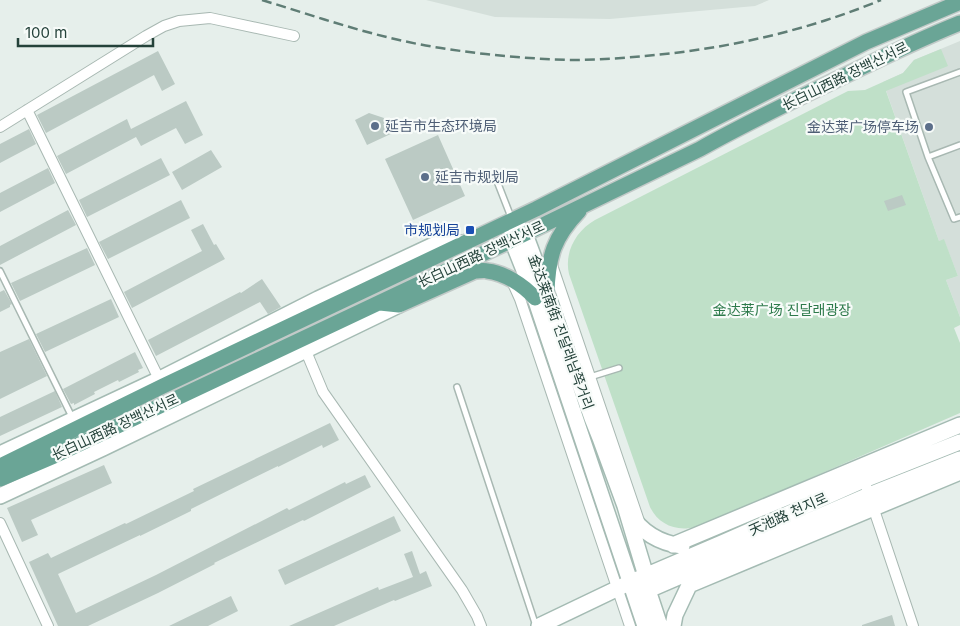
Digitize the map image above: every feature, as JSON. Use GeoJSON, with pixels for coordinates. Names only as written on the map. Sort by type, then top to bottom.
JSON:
{"type":"FeatureCollection","features":[{"type":"Feature","properties":{"kind":"main road","name":"长白山西路 장백산서로"},"geometry":{"type":"LineString","coordinates":[[0,454],[161,383],[464,243],[866,42],[960,2]]}},
{"type":"Feature","properties":{"kind":"main road","name":"长白山西路 장백산서로"},"geometry":{"type":"LineString","coordinates":[[0,496],[103,448],[304,345],[378,303],[700,149],[874,61],[960,23]]}},
{"type":"Feature","properties":{"kind":"main road"},"geometry":{"type":"LineString","coordinates":[[378,303],[399,305],[476,271],[499,274],[511,279],[528,291],[541,295],[554,246],[569,222],[585,205],[577,188]]}},
{"type":"Feature","properties":{"kind":"main road","name":"金达莱南街 진달래남쪽거리"},"geometry":{"type":"LineString","coordinates":[[512,220],[600,438],[624,506],[640,586],[645,626]]}},
{"type":"Feature","properties":{"kind":"main road","name":"金达莱南街 진달래남쪽거리"},"geometry":{"type":"LineString","coordinates":[[541,295],[640,586],[660,626]]}},
{"type":"Feature","properties":{"kind":"main road","name":"长白山西路 장백산서로"},"geometry":{"type":"LineString","coordinates":[[0,479],[399,305]]}},
{"type":"Feature","properties":{"kind":"main road","name":"长白山西路 장백산서로"},"geometry":{"type":"LineString","coordinates":[[0,466],[161,383]]}},
{"type":"Feature","properties":{"kind":"main road","name":"天池路 천지로"},"geometry":{"type":"LineString","coordinates":[[673,545],[960,425]]}},
{"type":"Feature","properties":{"kind":"main road","name":"天池路 천지로"},"geometry":{"type":"LineString","coordinates":[[640,586],[722,543],[864,480],[960,442]]}},
{"type":"Feature","properties":{"kind":"main road","name":"天池路 천지로"},"geometry":{"type":"LineString","coordinates":[[689,585],[960,459]]}},
{"type":"Feature","properties":{"kind":"main road","name":"天池路 천지로"},"geometry":{"type":"LineString","coordinates":[[640,586],[697,570],[872,501],[960,472]]}},
{"type":"Feature","properties":{"kind":"main road"},"geometry":{"type":"LineString","coordinates":[[624,506],[637,524],[662,542],[698,547],[722,543]]}},
{"type":"Feature","properties":{"kind":"main road"},"geometry":{"type":"LineString","coordinates":[[673,626],[675,615],[697,570]]}},
{"type":"Feature","properties":{"kind":"main road"},"geometry":{"type":"LineString","coordinates":[[537,626],[617,589],[640,586]]}},
{"type":"Feature","properties":{"kind":"street"},"geometry":{"type":"LineString","coordinates":[[0,127],[146,36],[164,26],[179,21],[210,18],[294,36]]}},
{"type":"Feature","properties":{"kind":"street"},"geometry":{"type":"LineString","coordinates":[[27,110],[161,383]]}},
{"type":"Feature","properties":{"kind":"street","name":"金达莱南街 진달래남쪽거리"},"geometry":{"type":"LineString","coordinates":[[550,260],[641,527]]}},
{"type":"Feature","properties":{"kind":"street","name":"金达莱南街 진달래남쪽거리"},"geometry":{"type":"LineString","coordinates":[[511,279],[520,299],[630,626]]}},
{"type":"Feature","properties":{"kind":"street"},"geometry":{"type":"LineString","coordinates":[[304,345],[323,392],[462,590],[481,626]]}},
{"type":"Feature","properties":{"kind":"street"},"geometry":{"type":"LineString","coordinates":[[864,480],[913,626]]}},
{"type":"Feature","properties":{"kind":"street"},"geometry":{"type":"LineString","coordinates":[[0,524],[48,626]]}},
{"type":"Feature","properties":{"kind":"lane"},"geometry":{"type":"LineString","coordinates":[[960,72],[906,92],[928,156],[954,219],[960,217]]}},
{"type":"Feature","properties":{"kind":"lane"},"geometry":{"type":"LineString","coordinates":[[928,156],[960,145]]}},
{"type":"Feature","properties":{"kind":"lane"},"geometry":{"type":"LineString","coordinates":[[495,176],[512,220]]}},
{"type":"Feature","properties":{"kind":"lane"},"geometry":{"type":"LineString","coordinates":[[0,271],[74,420]]}},
{"type":"Feature","properties":{"kind":"lane"},"geometry":{"type":"LineString","coordinates":[[590,377],[619,368]]}},
{"type":"Feature","properties":{"kind":"lane"},"geometry":{"type":"LineString","coordinates":[[457,387],[537,626]]}},
{"type":"Feature","properties":{"kind":"shaded area"},"geometry":{"type":"Polygon","coordinates":[[[426,0],[769,0],[755,6],[610,19],[495,17],[426,0]]]}},
{"type":"Feature","properties":{"kind":"shaded area","name":"金达莱广场停车场"},"geometry":{"type":"Polygon","coordinates":[[[960,41],[960,317],[946,280],[958,276],[944,240],[939,241],[883,82],[903,73],[914,60],[960,41]]]}},
{"type":"Feature","properties":{"kind":"green space","name":"金达莱广场 진달래광장"},"geometry":{"type":"Polygon","coordinates":[[[941,49],[948,66],[886,91],[939,241],[944,239],[958,276],[946,280],[960,317],[960,325],[954,328],[960,343],[960,413],[695,527],[681,528],[668,525],[653,513],[650,507],[569,274],[568,258],[577,236],[595,220],[848,91],[865,90],[903,73],[914,60],[941,49]]]}},
{"type":"Feature","properties":{"kind":"building"},"geometry":{"type":"Polygon","coordinates":[[[158,51],[175,84],[162,91],[154,75],[46,133],[37,115],[158,51]]]}},
{"type":"Feature","properties":{"kind":"building"},"geometry":{"type":"Polygon","coordinates":[[[186,101],[203,135],[185,144],[176,128],[141,146],[136,137],[66,174],[57,156],[127,119],[131,129],[186,101]]]}},
{"type":"Feature","properties":{"kind":"building","name":"延吉市生态环境局"},"geometry":{"type":"Polygon","coordinates":[[[369,113],[390,120],[395,132],[367,145],[355,120],[369,113]]]}},
{"type":"Feature","properties":{"kind":"building"},"geometry":{"type":"Polygon","coordinates":[[[29,129],[36,144],[0,163],[0,144],[29,129]]]}},
{"type":"Feature","properties":{"kind":"building","name":"延吉市规划局"},"geometry":{"type":"Polygon","coordinates":[[[438,135],[465,196],[413,220],[385,159],[438,135]]]}},
{"type":"Feature","properties":{"kind":"building"},"geometry":{"type":"Polygon","coordinates":[[[211,150],[222,167],[182,190],[172,172],[211,150]]]}},
{"type":"Feature","properties":{"kind":"building"},"geometry":{"type":"Polygon","coordinates":[[[161,158],[170,175],[87,217],[79,200],[161,158]]]}},
{"type":"Feature","properties":{"kind":"building"},"geometry":{"type":"Polygon","coordinates":[[[48,168],[55,183],[0,212],[0,193],[48,168]]]}},
{"type":"Feature","properties":{"kind":"building"},"geometry":{"type":"Polygon","coordinates":[[[902,195],[906,205],[888,211],[884,201],[902,195]]]}},
{"type":"Feature","properties":{"kind":"building"},"geometry":{"type":"Polygon","coordinates":[[[181,200],[190,218],[108,259],[99,242],[181,200]]]}},
{"type":"Feature","properties":{"kind":"building"},"geometry":{"type":"Polygon","coordinates":[[[68,210],[76,225],[0,265],[0,246],[68,210]]]}},
{"type":"Feature","properties":{"kind":"building"},"geometry":{"type":"Polygon","coordinates":[[[203,224],[214,245],[216,244],[225,259],[132,308],[124,292],[202,251],[191,230],[203,224]]]}},
{"type":"Feature","properties":{"kind":"building"},"geometry":{"type":"Polygon","coordinates":[[[87,248],[95,265],[20,301],[11,283],[87,248]]]}},
{"type":"Feature","properties":{"kind":"building"},"geometry":{"type":"Polygon","coordinates":[[[262,279],[281,307],[268,314],[260,302],[156,356],[148,340],[241,293],[262,279]]]}},
{"type":"Feature","properties":{"kind":"building"},"geometry":{"type":"Polygon","coordinates":[[[4,290],[12,304],[0,312],[0,292],[4,290]]]}},
{"type":"Feature","properties":{"kind":"building"},"geometry":{"type":"Polygon","coordinates":[[[111,299],[119,317],[45,352],[36,334],[111,299]]]}},
{"type":"Feature","properties":{"kind":"building"},"geometry":{"type":"Polygon","coordinates":[[[29,339],[47,376],[0,399],[0,352],[29,339]]]}},
{"type":"Feature","properties":{"kind":"building"},"geometry":{"type":"Polygon","coordinates":[[[135,352],[143,368],[138,370],[139,372],[94,392],[95,394],[74,405],[74,403],[71,404],[63,389],[135,352]]]}},
{"type":"Feature","properties":{"kind":"building"},"geometry":{"type":"Polygon","coordinates":[[[55,391],[62,407],[0,436],[0,417],[55,391]]]}},
{"type":"Feature","properties":{"kind":"building"},"geometry":{"type":"Polygon","coordinates":[[[330,423],[339,440],[323,448],[322,445],[140,536],[58,574],[76,613],[156,575],[287,508],[289,510],[345,482],[346,484],[365,475],[371,487],[88,626],[58,626],[29,562],[48,553],[51,558],[126,524],[194,491],[193,489],[330,423]]]}},
{"type":"Feature","properties":{"kind":"building"},"geometry":{"type":"Polygon","coordinates":[[[104,465],[112,483],[31,520],[38,535],[22,542],[7,508],[104,465]]]}},
{"type":"Feature","properties":{"kind":"building"},"geometry":{"type":"Polygon","coordinates":[[[394,516],[401,531],[285,585],[278,570],[394,516]]]}},
{"type":"Feature","properties":{"kind":"building"},"geometry":{"type":"Polygon","coordinates":[[[412,551],[420,574],[426,571],[432,586],[334,626],[289,626],[378,587],[379,590],[413,577],[404,554],[412,551]]]}},
{"type":"Feature","properties":{"kind":"building"},"geometry":{"type":"Polygon","coordinates":[[[231,596],[238,611],[208,626],[169,626],[231,596]]]}},
{"type":"Feature","properties":{"kind":"building"},"geometry":{"type":"Polygon","coordinates":[[[892,615],[895,626],[862,626],[862,625],[892,615]]]}},
{"type":"Feature","properties":{"kind":"railway"},"geometry":{"type":"LineString","coordinates":[[262,0],[351,27],[418,44],[491,55],[574,60],[645,56],[706,49],[765,37],[824,21],[881,0]]}},
{"type":"Feature","properties":{"kind":"place","name":"延吉市生态环境局"},"geometry":{"type":"Point","coordinates":[375,126]}},
{"type":"Feature","properties":{"kind":"place","name":"金达莱广场停车场"},"geometry":{"type":"Point","coordinates":[929,127]}},
{"type":"Feature","properties":{"kind":"place","name":"延吉市规划局"},"geometry":{"type":"Point","coordinates":[425,177]}},
{"type":"Feature","properties":{"kind":"place","name":"市规划局"},"geometry":{"type":"Point","coordinates":[470,230]}}]}
